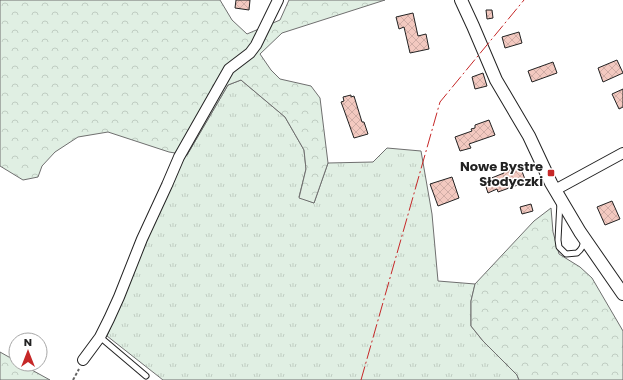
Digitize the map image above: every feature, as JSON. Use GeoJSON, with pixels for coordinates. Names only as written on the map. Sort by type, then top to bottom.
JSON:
{"type":"FeatureCollection","features":[{"type":"Feature","properties":{"kind":"street"},"geometry":{"type":"LineString","coordinates":[[83,360],[100,337],[119,297],[142,239],[178,157],[229,69],[250,53],[256,45],[278,0]]}},
{"type":"Feature","properties":{"kind":"street"},"geometry":{"type":"LineString","coordinates":[[461,0],[474,26],[496,80],[529,136],[557,195],[584,239],[623,294]]}},
{"type":"Feature","properties":{"kind":"street"},"geometry":{"type":"LineString","coordinates":[[557,195],[623,153]]}},
{"type":"Feature","properties":{"kind":"lane"},"geometry":{"type":"LineString","coordinates":[[557,195],[559,247],[566,254],[577,254],[584,246],[584,239]]}},
{"type":"Feature","properties":{"kind":"lane"},"geometry":{"type":"LineString","coordinates":[[100,337],[146,376]]}},
{"type":"Feature","properties":{"kind":"path"},"geometry":{"type":"LineString","coordinates":[[73,380],[83,360]]}},
{"type":"Feature","properties":{"kind":"green space"},"geometry":{"type":"Polygon","coordinates":[[[0,0],[220,0],[232,20],[247,34],[280,20],[289,0],[385,0],[282,33],[260,54],[271,70],[280,79],[311,86],[320,98],[328,163],[314,203],[299,198],[306,169],[304,150],[285,117],[241,80],[228,85],[187,155],[169,152],[108,132],[78,137],[55,152],[42,166],[38,177],[23,180],[0,166],[0,0]]]}},
{"type":"Feature","properties":{"kind":"green space"},"geometry":{"type":"Polygon","coordinates":[[[241,80],[285,117],[304,150],[306,169],[299,197],[314,203],[328,163],[373,162],[387,148],[421,151],[432,214],[438,281],[475,284],[471,301],[471,326],[483,341],[517,375],[519,380],[163,380],[107,336],[183,155],[187,155],[228,85],[241,80]]]}},
{"type":"Feature","properties":{"kind":"green space"},"geometry":{"type":"Polygon","coordinates":[[[551,208],[553,232],[559,254],[580,267],[592,278],[623,331],[623,380],[519,380],[517,375],[483,341],[471,326],[471,301],[475,284],[534,221],[551,208]]]}},
{"type":"Feature","properties":{"kind":"green space"},"geometry":{"type":"Polygon","coordinates":[[[0,352],[8,356],[8,372],[36,372],[50,380],[0,380],[0,352]]]}},
{"type":"Feature","properties":{"kind":"building"},"geometry":{"type":"Polygon","coordinates":[[[236,0],[250,0],[249,10],[235,8],[236,0]]]}},
{"type":"Feature","properties":{"kind":"building"},"geometry":{"type":"Polygon","coordinates":[[[486,10],[492,10],[493,18],[487,19],[486,10]]]}},
{"type":"Feature","properties":{"kind":"building"},"geometry":{"type":"Polygon","coordinates":[[[413,13],[418,36],[426,34],[429,49],[410,53],[404,27],[399,29],[396,17],[413,13]]]}},
{"type":"Feature","properties":{"kind":"building"},"geometry":{"type":"Polygon","coordinates":[[[519,32],[522,43],[505,48],[502,37],[519,32]]]}},
{"type":"Feature","properties":{"kind":"building"},"geometry":{"type":"Polygon","coordinates":[[[617,60],[623,73],[603,82],[598,68],[617,60]]]}},
{"type":"Feature","properties":{"kind":"building"},"geometry":{"type":"Polygon","coordinates":[[[553,62],[557,73],[532,82],[528,71],[553,62]]]}},
{"type":"Feature","properties":{"kind":"building"},"geometry":{"type":"Polygon","coordinates":[[[483,73],[487,86],[475,89],[472,77],[483,73]]]}},
{"type":"Feature","properties":{"kind":"building"},"geometry":{"type":"Polygon","coordinates":[[[623,89],[623,107],[619,109],[612,94],[623,89]]]}},
{"type":"Feature","properties":{"kind":"building"},"geometry":{"type":"Polygon","coordinates":[[[351,95],[351,97],[354,96],[362,122],[364,122],[368,134],[354,138],[341,102],[344,101],[343,97],[351,95]]]}},
{"type":"Feature","properties":{"kind":"building"},"geometry":{"type":"Polygon","coordinates":[[[489,120],[495,135],[469,144],[471,148],[460,151],[455,137],[472,131],[471,129],[475,128],[475,125],[489,120]]]}},
{"type":"Feature","properties":{"kind":"building"},"geometry":{"type":"Polygon","coordinates":[[[520,166],[526,182],[498,192],[497,189],[488,193],[484,181],[504,173],[503,170],[508,168],[509,170],[520,166]]]}},
{"type":"Feature","properties":{"kind":"building"},"geometry":{"type":"Polygon","coordinates":[[[452,177],[459,198],[438,206],[430,184],[452,177]]]}},
{"type":"Feature","properties":{"kind":"building"},"geometry":{"type":"Polygon","coordinates":[[[612,201],[620,219],[605,225],[597,207],[612,201]]]}},
{"type":"Feature","properties":{"kind":"building"},"geometry":{"type":"Polygon","coordinates":[[[531,204],[533,211],[522,214],[520,207],[531,204]]]}},
{"type":"Feature","properties":{"kind":"power"},"geometry":{"type":"LineString","coordinates":[[361,380],[440,102],[524,0]]}},
{"type":"Feature","properties":{"kind":"place","name":"Nowe Bystre Słodyczki"},"geometry":{"type":"Point","coordinates":[551,173]}}]}
